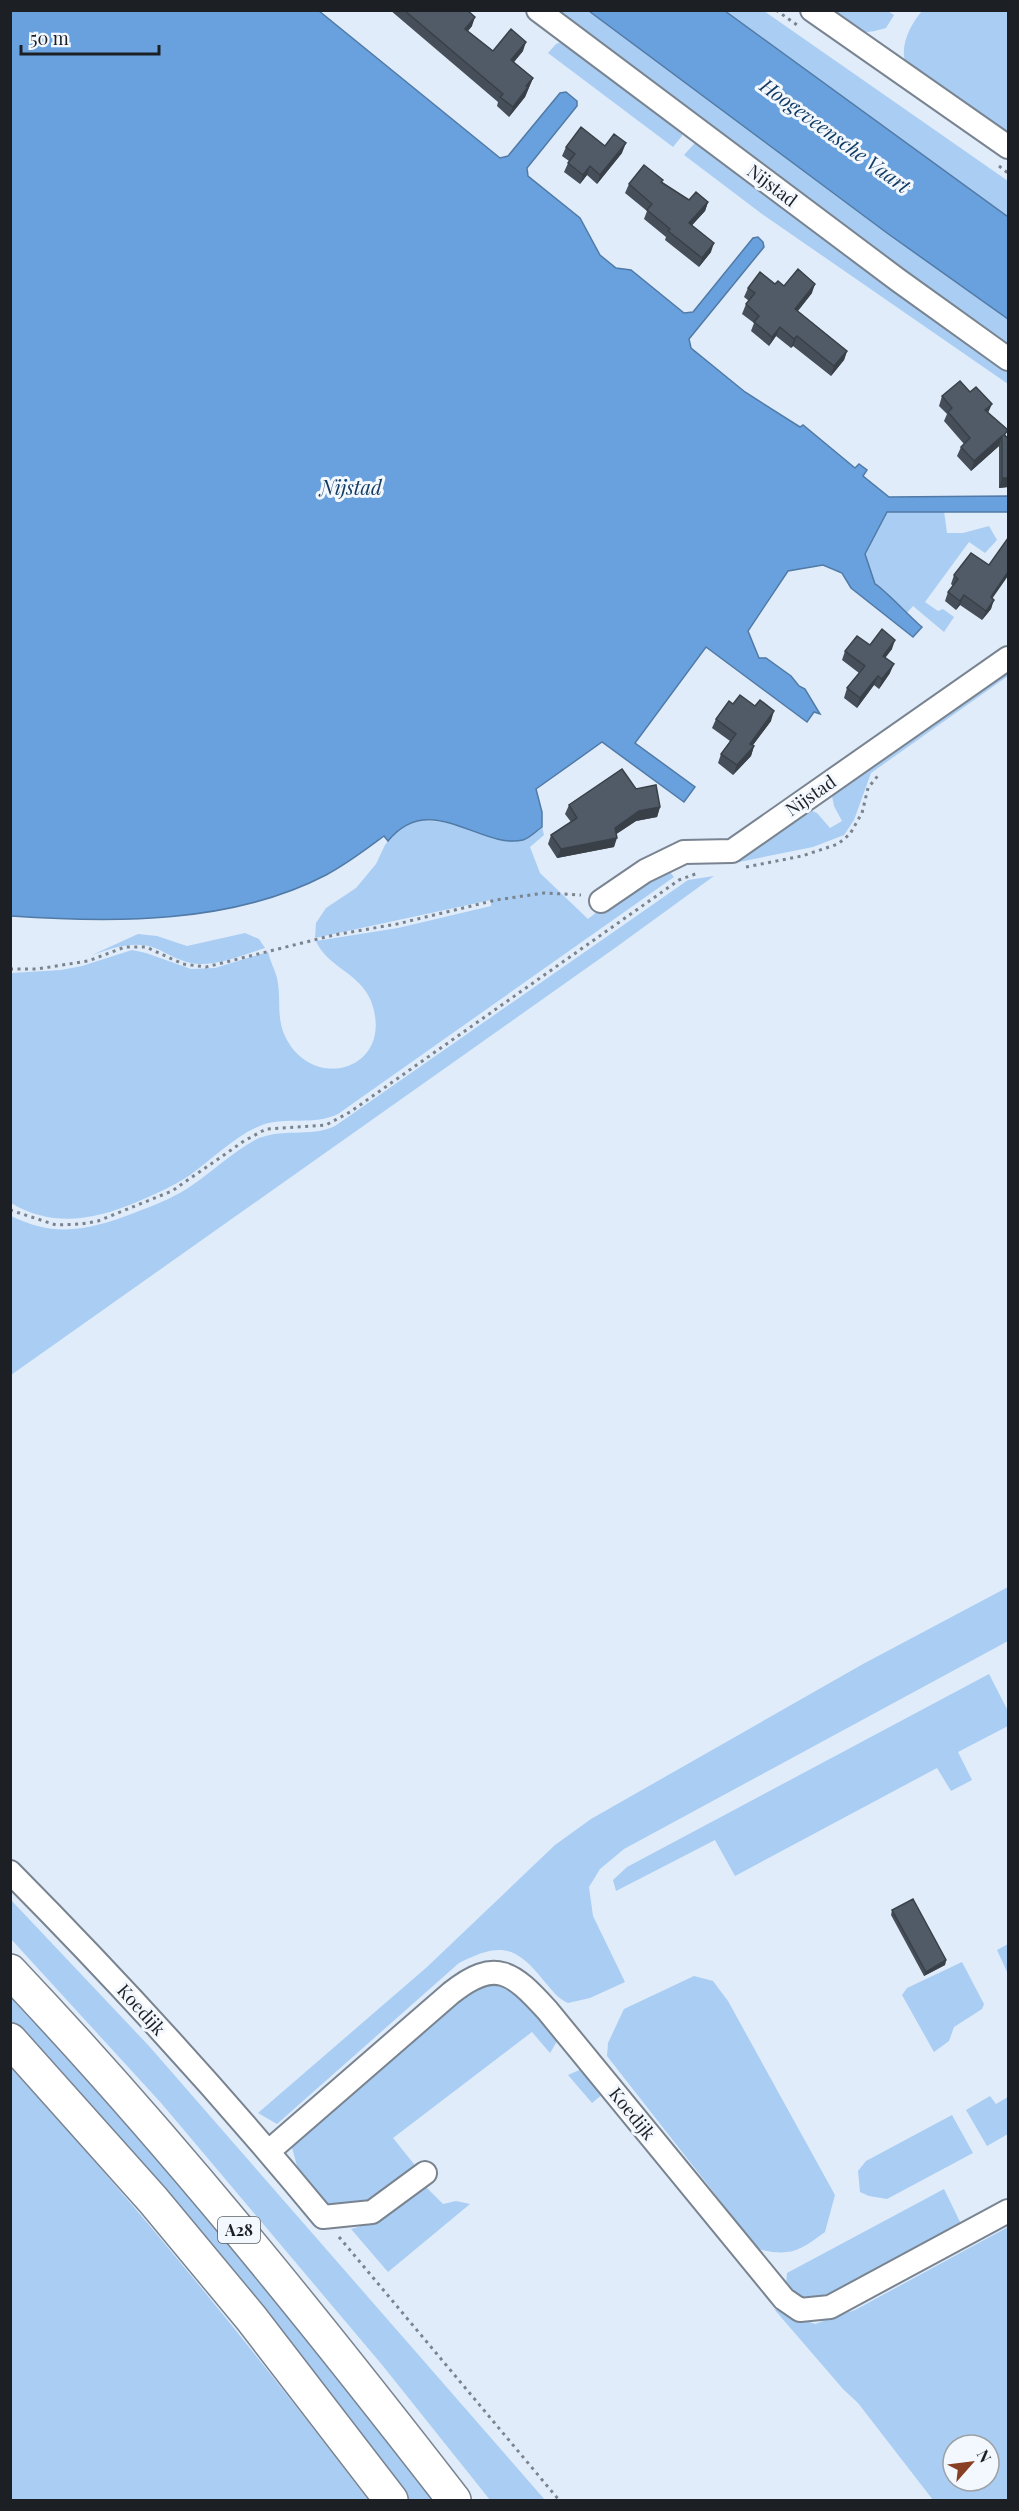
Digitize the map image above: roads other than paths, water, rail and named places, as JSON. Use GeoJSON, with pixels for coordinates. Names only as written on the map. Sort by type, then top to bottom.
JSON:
{"type":"FeatureCollection","features":[{"type":"Feature","properties":{"kind":"highway","name":"A28"},"geometry":{"type":"LineString","coordinates":[[10,1971],[95,2061],[218,2203],[334,2345],[454,2500]]}},
{"type":"Feature","properties":{"kind":"highway","name":"A28"},"geometry":{"type":"LineString","coordinates":[[10,2040],[153,2200],[251,2318],[391,2500]]}},
{"type":"Feature","properties":{"kind":"street","name":"Nijstad"},"geometry":{"type":"LineString","coordinates":[[537,10],[898,280],[1008,359]]}},
{"type":"Feature","properties":{"kind":"street"},"geometry":{"type":"LineString","coordinates":[[812,10],[1008,147]]}},
{"type":"Feature","properties":{"kind":"street","name":"Nijstad"},"geometry":{"type":"LineString","coordinates":[[601,901],[645,871],[684,852],[732,851],[1008,658]]}},
{"type":"Feature","properties":{"kind":"street","name":"Koedijk"},"geometry":{"type":"LineString","coordinates":[[10,1872],[69,1932],[269,2151],[323,2217],[372,2211],[425,2173]]}},
{"type":"Feature","properties":{"kind":"street","name":"Koedijk"},"geometry":{"type":"LineString","coordinates":[[269,2151],[466,1980],[481,1974],[497,1972],[525,1986],[548,2010],[770,2283],[784,2299],[800,2310],[830,2307],[1008,2211]]}},
{"type":"Feature","properties":{"kind":"water","name":"Nijstad"},"geometry":{"type":"Polygon","coordinates":[[[10,11],[319,11],[500,158],[508,156],[560,93],[566,92],[577,101],[577,106],[527,168],[528,176],[580,218],[600,255],[616,268],[631,270],[684,313],[693,312],[753,238],[758,237],[763,242],[764,247],[689,339],[691,348],[745,392],[800,427],[803,425],[855,468],[859,464],[867,470],[863,476],[889,497],[1008,496],[1008,512],[887,512],[865,554],[875,584],[922,627],[913,637],[851,588],[842,573],[823,565],[788,571],[748,631],[759,658],[766,658],[791,676],[799,686],[805,689],[820,714],[814,712],[807,722],[706,647],[635,743],[695,787],[684,802],[602,742],[536,789],[542,812],[542,827],[523,840],[507,841],[438,820],[421,820],[404,826],[388,841],[384,836],[349,862],[326,875],[290,891],[252,903],[172,917],[90,919],[11,916],[10,11]]]}},
{"type":"Feature","properties":{"kind":"water","name":"Hoogeveensche Vaart"},"geometry":{"type":"Polygon","coordinates":[[[589,11],[725,11],[1008,217],[1008,319],[887,233],[589,11]]]}}]}
